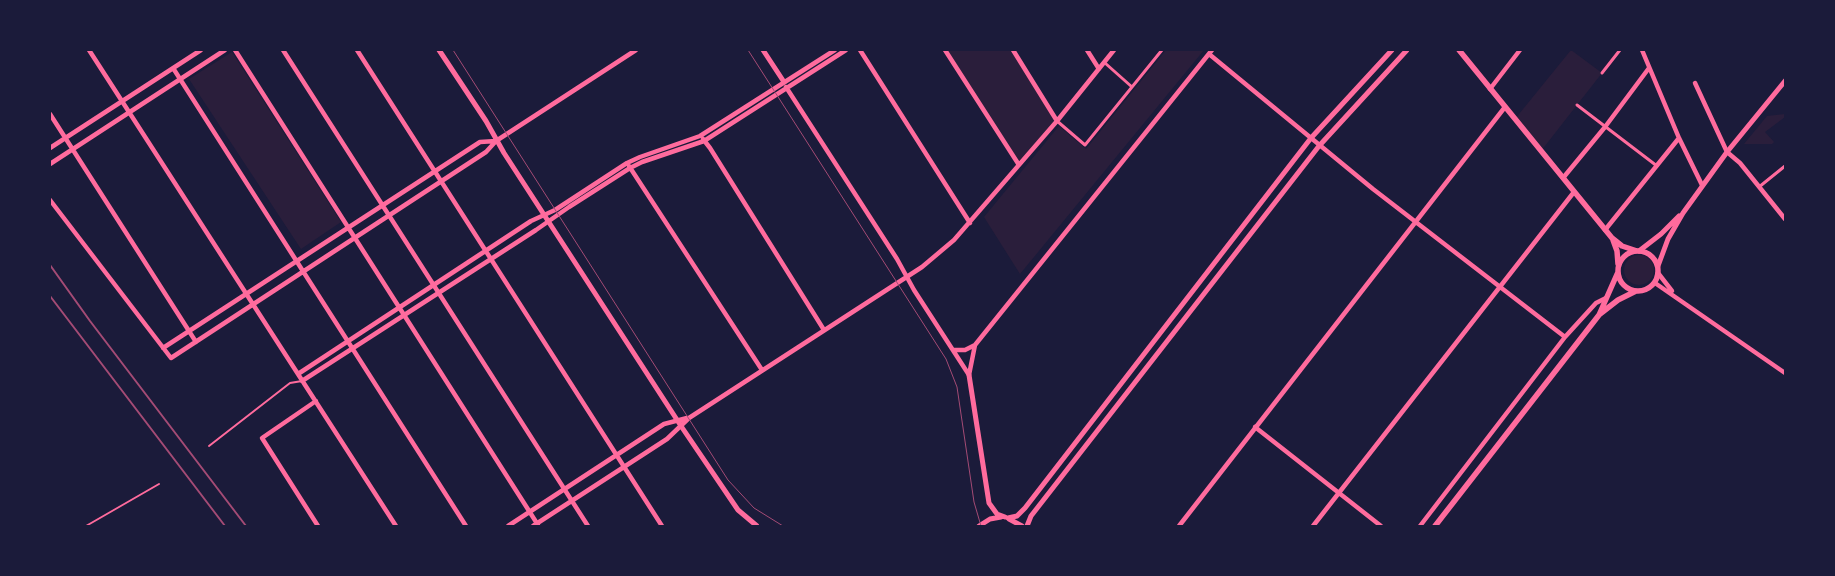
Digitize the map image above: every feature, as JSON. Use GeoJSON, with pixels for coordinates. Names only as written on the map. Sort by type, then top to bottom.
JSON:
{"type":"FeatureCollection","features":[{"type":"Feature","properties":{"kind":"main road"},"geometry":{"type":"LineString","coordinates":[[1459,51],[1612,238],[1622,246],[1651,255],[1658,266],[1655,283],[1643,291],[1636,291],[1624,286],[1620,281],[1617,251],[1612,238]]}},
{"type":"Feature","properties":{"kind":"main road"},"geometry":{"type":"LineString","coordinates":[[1435,526],[1598,315],[1607,298],[1623,257],[1638,251]]}},
{"type":"Feature","properties":{"kind":"main road"},"geometry":{"type":"LineString","coordinates":[[1598,315],[1618,300],[1636,291]]}},
{"type":"Feature","properties":{"kind":"street"},"geometry":{"type":"LineString","coordinates":[[88,50],[396,526]]}},
{"type":"Feature","properties":{"kind":"street"},"geometry":{"type":"LineString","coordinates":[[50,148],[201,50]]}},
{"type":"Feature","properties":{"kind":"street"},"geometry":{"type":"LineString","coordinates":[[50,164],[225,50]]}},
{"type":"Feature","properties":{"kind":"street"},"geometry":{"type":"LineString","coordinates":[[234,50],[400,307],[536,525],[667,439],[689,418],[922,267],[954,240],[970,222],[1057,121],[1114,50]]}},
{"type":"Feature","properties":{"kind":"street"},"geometry":{"type":"LineString","coordinates":[[283,50],[588,526]]}},
{"type":"Feature","properties":{"kind":"street"},"geometry":{"type":"LineString","coordinates":[[357,50],[662,526]]}},
{"type":"Feature","properties":{"kind":"street"},"geometry":{"type":"LineString","coordinates":[[439,50],[681,426],[738,510],[757,526]]}},
{"type":"Feature","properties":{"kind":"street"},"geometry":{"type":"LineString","coordinates":[[50,200],[171,358],[441,182],[486,152],[496,140],[636,50]]}},
{"type":"Feature","properties":{"kind":"street"},"geometry":{"type":"LineString","coordinates":[[764,50],[898,259],[906,277],[969,375]]}},
{"type":"Feature","properties":{"kind":"street"},"geometry":{"type":"LineString","coordinates":[[298,374],[531,222],[628,166],[704,141],[835,50]]}},
{"type":"Feature","properties":{"kind":"street"},"geometry":{"type":"LineString","coordinates":[[302,380],[491,259],[640,157],[700,136],[846,50]]}},
{"type":"Feature","properties":{"kind":"street"},"geometry":{"type":"LineString","coordinates":[[860,50],[970,222]]}},
{"type":"Feature","properties":{"kind":"street"},"geometry":{"type":"LineString","coordinates":[[945,50],[1019,165]]}},
{"type":"Feature","properties":{"kind":"street"},"geometry":{"type":"LineString","coordinates":[[1013,50],[1057,121],[1084,145],[1162,50]]}},
{"type":"Feature","properties":{"kind":"street"},"geometry":{"type":"LineString","coordinates":[[1087,50],[1099,69]]}},
{"type":"Feature","properties":{"kind":"street"},"geometry":{"type":"LineString","coordinates":[[979,526],[994,518],[1017,516],[1025,508],[1311,138],[1392,50]]}},
{"type":"Feature","properties":{"kind":"street"},"geometry":{"type":"LineString","coordinates":[[1027,526],[1032,516],[1319,146],[1407,50]]}},
{"type":"Feature","properties":{"kind":"street"},"geometry":{"type":"LineString","coordinates":[[1490,89],[1520,50]]}},
{"type":"Feature","properties":{"kind":"street"},"geometry":{"type":"LineString","coordinates":[[1602,73],[1620,50]]}},
{"type":"Feature","properties":{"kind":"street"},"geometry":{"type":"LineString","coordinates":[[1642,50],[1679,138],[1702,185]]}},
{"type":"Feature","properties":{"kind":"street"},"geometry":{"type":"LineString","coordinates":[[953,350],[965,350],[975,345],[1211,52],[1319,146],[1565,337]]}},
{"type":"Feature","properties":{"kind":"street"},"geometry":{"type":"LineString","coordinates":[[1105,63],[1132,87]]}},
{"type":"Feature","properties":{"kind":"street"},"geometry":{"type":"LineString","coordinates":[[173,68],[466,526]]}},
{"type":"Feature","properties":{"kind":"street"},"geometry":{"type":"LineString","coordinates":[[1563,178],[1650,68]]}},
{"type":"Feature","properties":{"kind":"street"},"geometry":{"type":"LineString","coordinates":[[1658,266],[1668,239],[1683,212],[1727,152],[1785,81]]}},
{"type":"Feature","properties":{"kind":"street"},"geometry":{"type":"LineString","coordinates":[[1695,84],[1727,152],[1740,164],[1785,219]]}},
{"type":"Feature","properties":{"kind":"street"},"geometry":{"type":"LineString","coordinates":[[1577,105],[1657,166]]}},
{"type":"Feature","properties":{"kind":"street"},"geometry":{"type":"LineString","coordinates":[[1179,526],[1506,108]]}},
{"type":"Feature","properties":{"kind":"street"},"geometry":{"type":"LineString","coordinates":[[50,114],[196,342]]}},
{"type":"Feature","properties":{"kind":"street"},"geometry":{"type":"LineString","coordinates":[[700,136],[824,330]]}},
{"type":"Feature","properties":{"kind":"street"},"geometry":{"type":"LineString","coordinates":[[1606,230],[1679,138]]}},
{"type":"Feature","properties":{"kind":"street"},"geometry":{"type":"LineString","coordinates":[[163,348],[480,142],[496,140]]}},
{"type":"Feature","properties":{"kind":"street"},"geometry":{"type":"LineString","coordinates":[[628,166],[762,370]]}},
{"type":"Feature","properties":{"kind":"street"},"geometry":{"type":"LineString","coordinates":[[1759,187],[1785,166]]}},
{"type":"Feature","properties":{"kind":"street"},"geometry":{"type":"LineString","coordinates":[[1313,526],[1574,192]]}},
{"type":"Feature","properties":{"kind":"street"},"geometry":{"type":"LineString","coordinates":[[1638,251],[1661,234],[1683,212]]}},
{"type":"Feature","properties":{"kind":"street"},"geometry":{"type":"LineString","coordinates":[[1658,272],[1678,298]]}},
{"type":"Feature","properties":{"kind":"street"},"geometry":{"type":"LineString","coordinates":[[1655,283],[1785,373]]}},
{"type":"Feature","properties":{"kind":"street"},"geometry":{"type":"LineString","coordinates":[[1420,526],[1565,337],[1596,303],[1607,298]]}},
{"type":"Feature","properties":{"kind":"street"},"geometry":{"type":"LineString","coordinates":[[975,345],[969,375],[989,503],[997,514],[1022,526]]}},
{"type":"Feature","properties":{"kind":"street"},"geometry":{"type":"LineString","coordinates":[[316,402],[262,438],[318,526]]}},
{"type":"Feature","properties":{"kind":"street"},"geometry":{"type":"LineString","coordinates":[[508,526],[664,424],[689,418]]}},
{"type":"Feature","properties":{"kind":"street"},"geometry":{"type":"LineString","coordinates":[[1255,427],[1381,526]]}},
{"type":"Feature","properties":{"kind":"lane"},"geometry":{"type":"LineString","coordinates":[[209,446],[290,384],[302,380]]}},
{"type":"Feature","properties":{"kind":"lane"},"geometry":{"type":"LineString","coordinates":[[86,526],[159,484]]}},
{"type":"Feature","properties":{"kind":"shaded area"},"geometry":{"type":"Polygon","coordinates":[[[946,50],[1010,50],[1057,121],[1019,164],[946,50]]]}},
{"type":"Feature","properties":{"kind":"shaded area"},"geometry":{"type":"Polygon","coordinates":[[[1166,50],[1204,50],[1020,274],[984,217],[1059,126],[1086,149],[1166,50]]]}},
{"type":"Feature","properties":{"kind":"shaded area"},"geometry":{"type":"Polygon","coordinates":[[[1571,50],[1602,73],[1541,151],[1515,119],[1571,50]]]}},
{"type":"Feature","properties":{"kind":"shaded area"},"geometry":{"type":"Polygon","coordinates":[[[232,52],[341,222],[301,249],[189,79],[232,52]]]}},
{"type":"Feature","properties":{"kind":"shaded area"},"geometry":{"type":"Polygon","coordinates":[[[1785,114],[1785,117],[1765,132],[1774,142],[1772,144],[1744,144],[1767,116],[1785,114]]]}},
{"type":"Feature","properties":{"kind":"shaded area"},"geometry":{"type":"Polygon","coordinates":[[[1639,255],[1650,259],[1654,270],[1650,281],[1639,285],[1628,281],[1624,270],[1628,259],[1639,255]]]}},
{"type":"Feature","properties":{"kind":"tram line"},"geometry":{"type":"LineString","coordinates":[[453,50],[728,480],[754,508],[783,526]]}},
{"type":"Feature","properties":{"kind":"tram line"},"geometry":{"type":"LineString","coordinates":[[748,50],[946,359],[957,387],[974,502],[981,526]]}},
{"type":"Feature","properties":{"kind":"railway"},"geometry":{"type":"LineString","coordinates":[[50,265],[90,321],[246,526]]}},
{"type":"Feature","properties":{"kind":"railway"},"geometry":{"type":"LineString","coordinates":[[50,296],[225,526]]}}]}
